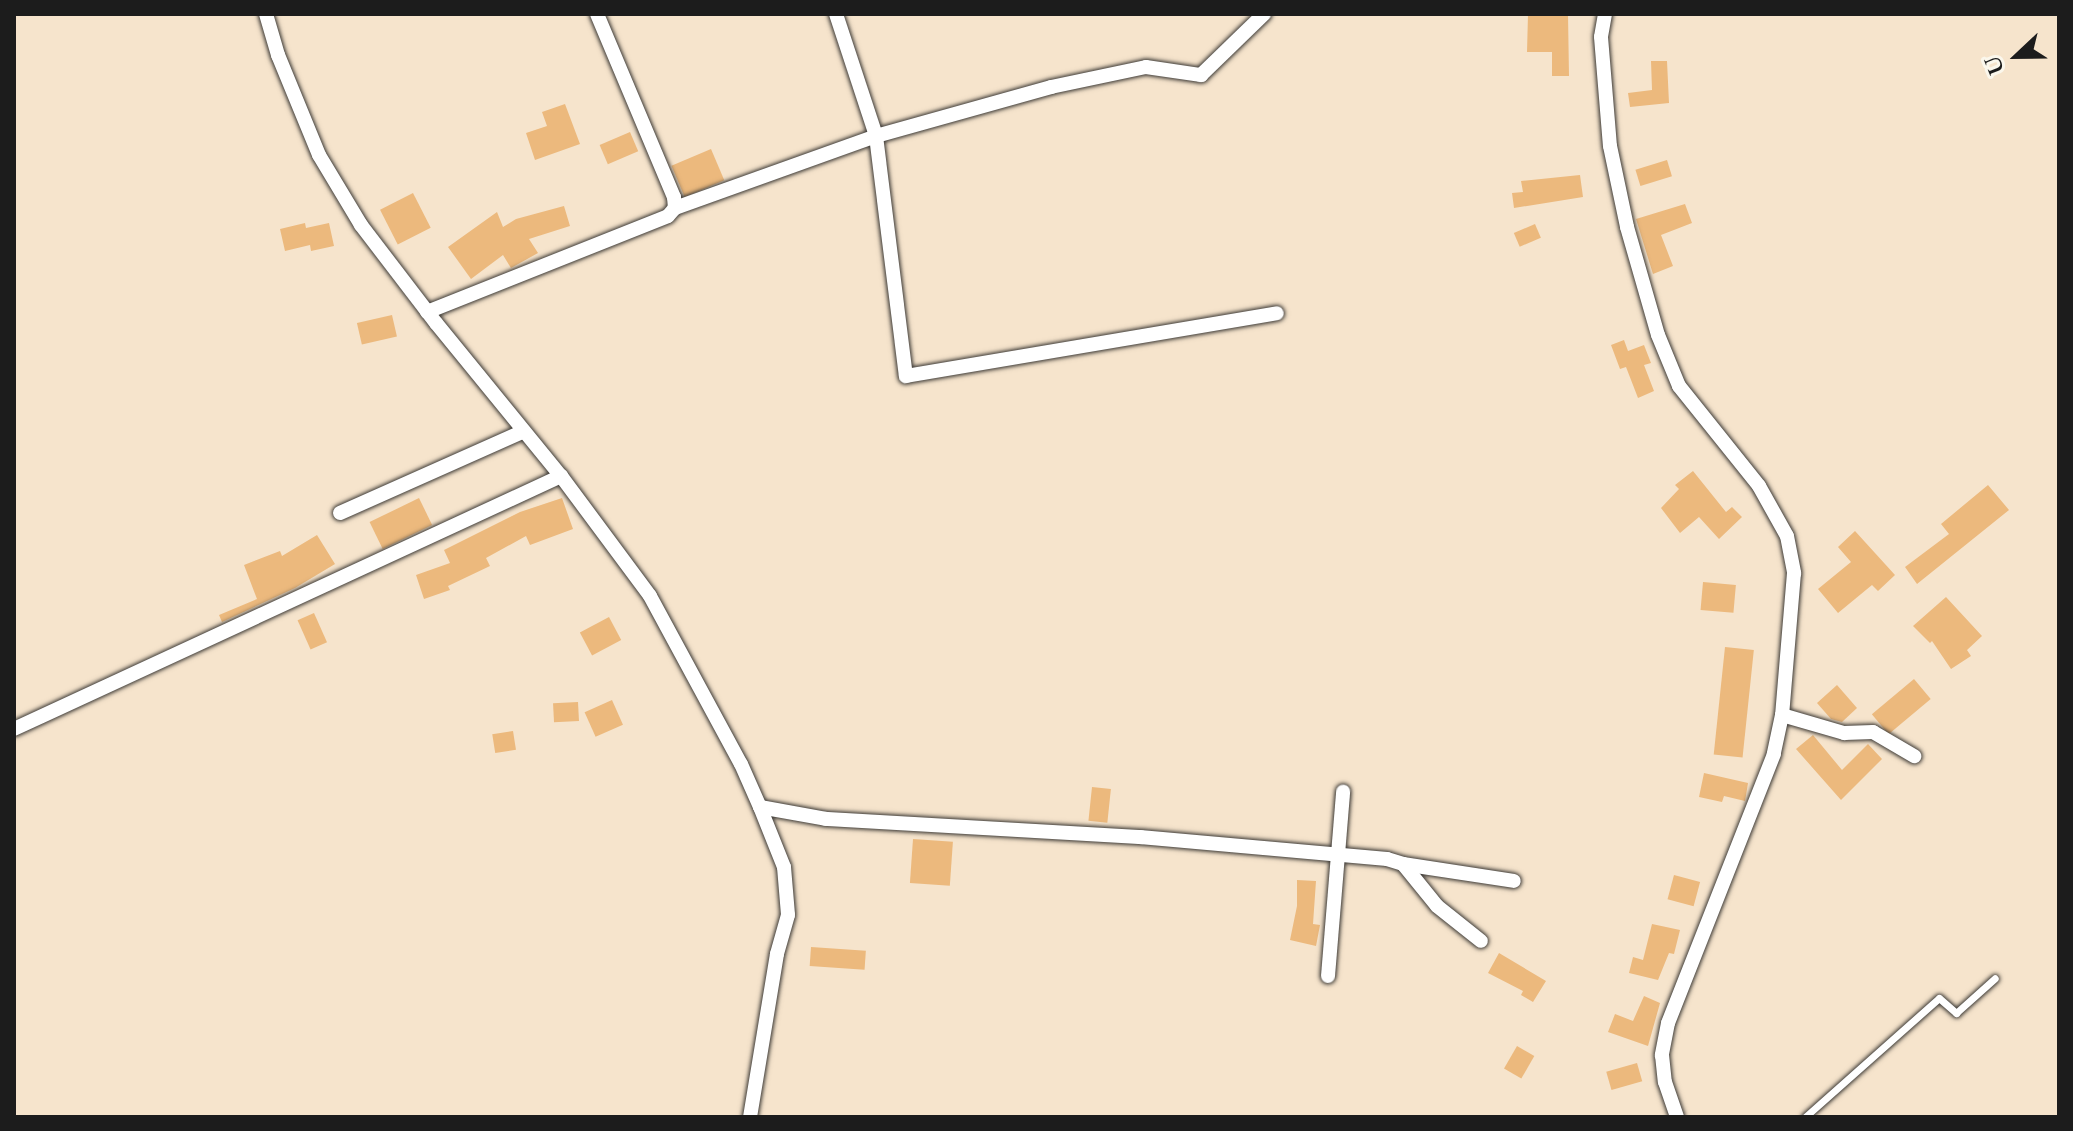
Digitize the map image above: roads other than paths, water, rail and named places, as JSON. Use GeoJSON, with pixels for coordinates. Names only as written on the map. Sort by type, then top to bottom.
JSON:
{"type":"FeatureCollection","features":[{"type":"Feature","properties":{"kind":"street"},"geometry":{"type":"LineString","coordinates":[[266,14],[278,55],[319,155],[361,225],[427,312],[561,476],[650,596],[736,754],[760,807],[784,867],[788,915],[775,969],[750,1117]]}},
{"type":"Feature","properties":{"kind":"street"},"geometry":{"type":"LineString","coordinates":[[597,14],[674,197],[675,208]]}},
{"type":"Feature","properties":{"kind":"street"},"geometry":{"type":"LineString","coordinates":[[836,14],[876,136],[906,376],[1277,313]]}},
{"type":"Feature","properties":{"kind":"street"},"geometry":{"type":"LineString","coordinates":[[1605,14],[1601,37],[1610,146],[1627,227],[1658,335],[1679,386],[1759,486],[1787,536],[1794,573],[1782,715],[1761,792],[1739,838],[1668,1023],[1662,1055],[1665,1082],[1677,1117]]}},
{"type":"Feature","properties":{"kind":"street"},"geometry":{"type":"LineString","coordinates":[[427,312],[668,216],[675,208],[876,136],[1051,87],[1146,67],[1201,75],[1262,16]]}},
{"type":"Feature","properties":{"kind":"street"},"geometry":{"type":"LineString","coordinates":[[340,513],[524,431]]}},
{"type":"Feature","properties":{"kind":"street"},"geometry":{"type":"LineString","coordinates":[[14,729],[561,476]]}},
{"type":"Feature","properties":{"kind":"street"},"geometry":{"type":"LineString","coordinates":[[1782,715],[1844,733],[1873,732],[1914,756]]}},
{"type":"Feature","properties":{"kind":"street"},"geometry":{"type":"LineString","coordinates":[[1328,976],[1343,792]]}},
{"type":"Feature","properties":{"kind":"street"},"geometry":{"type":"LineString","coordinates":[[760,807],[826,819],[1140,837],[1340,855],[1514,881]]}},
{"type":"Feature","properties":{"kind":"street"},"geometry":{"type":"LineString","coordinates":[[1403,864],[1437,906],[1481,941]]}},
{"type":"Feature","properties":{"kind":"lane"},"geometry":{"type":"LineString","coordinates":[[1805,1117],[1939,998],[1956,1013],[1995,978]]}}]}
